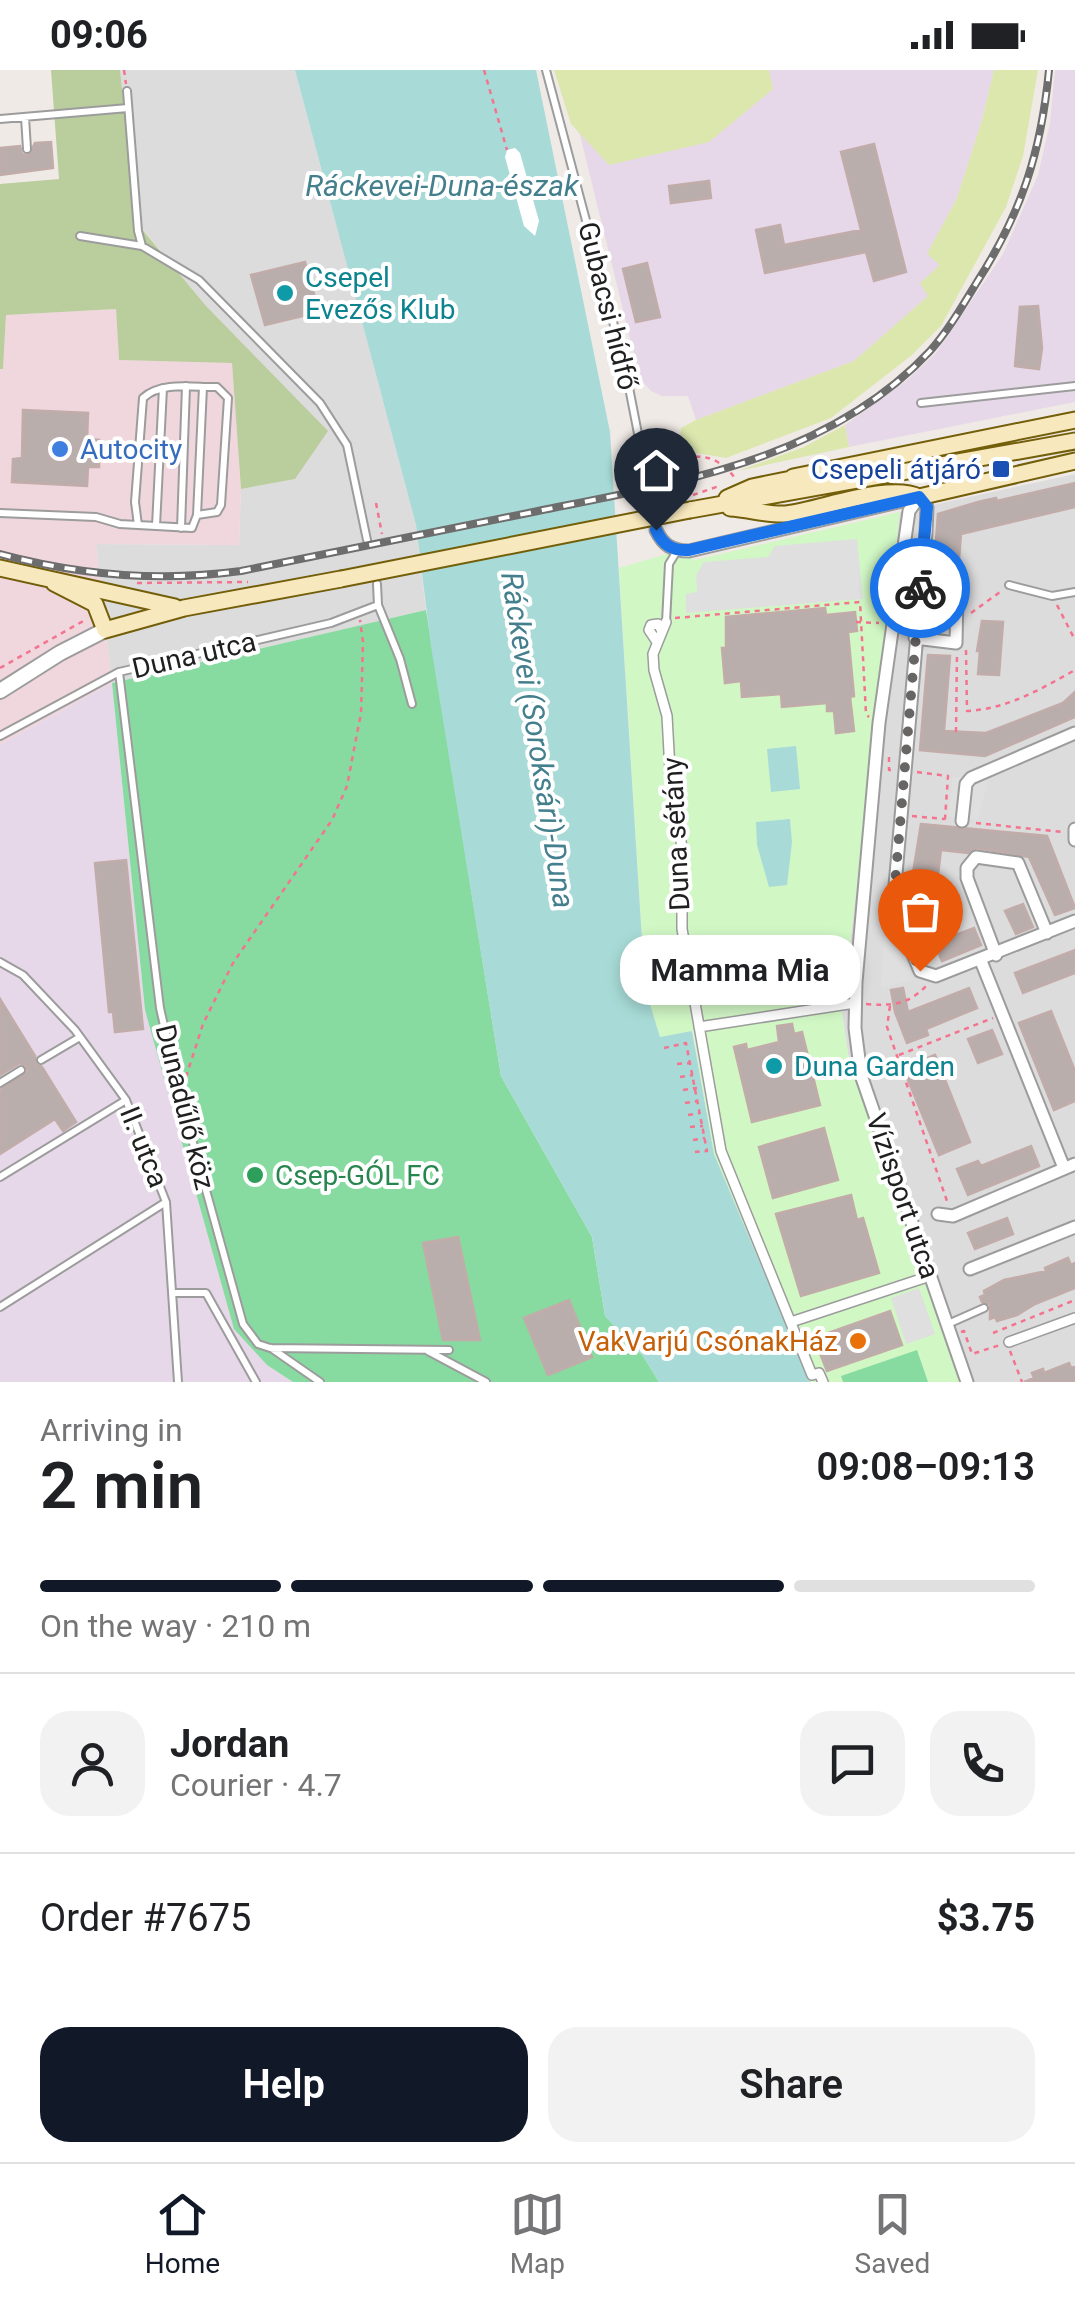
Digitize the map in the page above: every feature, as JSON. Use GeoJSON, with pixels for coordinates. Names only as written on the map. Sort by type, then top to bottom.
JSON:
{"type":"FeatureCollection","features":[{"type":"Feature","properties":{"kind":"main road"},"geometry":{"type":"LineString","coordinates":[[695,510],[752,487],[1075,420]]}},
{"type":"Feature","properties":{"kind":"main road"},"geometry":{"type":"LineString","coordinates":[[54,582],[94,604],[105,630],[184,608],[1075,440]]}},
{"type":"Feature","properties":{"kind":"main road"},"geometry":{"type":"LineString","coordinates":[[695,510],[780,514],[895,493],[910,492],[919,497],[1075,461]]}},
{"type":"Feature","properties":{"kind":"main road"},"geometry":{"type":"LineString","coordinates":[[793,478],[880,474]]}},
{"type":"Feature","properties":{"kind":"main road"},"geometry":{"type":"LineString","coordinates":[[0,568],[184,608]]}},
{"type":"Feature","properties":{"kind":"street","name":"Vízisport utca"},"geometry":{"type":"LineString","coordinates":[[919,497],[909,511],[879,723],[854,1003],[856,1054],[967,1382]]}},
{"type":"Feature","properties":{"kind":"street"},"geometry":{"type":"LineString","coordinates":[[656,530],[660,539],[677,551],[919,497],[927,507],[926,532],[894,896],[898,918],[920,971],[936,976],[1075,921]]}},
{"type":"Feature","properties":{"kind":"street"},"geometry":{"type":"LineString","coordinates":[[907,530],[926,532]]}},
{"type":"Feature","properties":{"kind":"street"},"geometry":{"type":"LineString","coordinates":[[915,638],[956,643],[957,594]]}},
{"type":"Feature","properties":{"kind":"street","name":"Duna sétány"},"geometry":{"type":"LineString","coordinates":[[665,624],[651,625],[649,630],[657,642],[654,670],[667,716],[671,788],[682,848],[682,928],[721,1151],[812,1375],[819,1372],[823,1382]]}},
{"type":"Feature","properties":{"kind":"street"},"geometry":{"type":"LineString","coordinates":[[0,691],[105,630]]}},
{"type":"Feature","properties":{"kind":"street"},"geometry":{"type":"LineString","coordinates":[[962,821],[970,778],[1075,732]]}},
{"type":"Feature","properties":{"kind":"street"},"geometry":{"type":"LineString","coordinates":[[996,954],[967,878],[967,868],[976,858],[1018,863],[1048,933]]}},
{"type":"Feature","properties":{"kind":"street"},"geometry":{"type":"LineString","coordinates":[[938,1214],[953,1216],[1069,1166],[980,961]]}},
{"type":"Feature","properties":{"kind":"street"},"geometry":{"type":"LineString","coordinates":[[699,1027],[854,1003]]}},
{"type":"Feature","properties":{"kind":"street"},"geometry":{"type":"LineString","coordinates":[[970,1269],[1075,1228]]}},
{"type":"Feature","properties":{"kind":"street"},"geometry":{"type":"LineString","coordinates":[[791,1322],[930,1276]]}},
{"type":"Feature","properties":{"kind":"street"},"geometry":{"type":"LineString","coordinates":[[1009,1342],[1075,1318]]}},
{"type":"Feature","properties":{"kind":"lane","name":"Gubacsi hídfő"},"geometry":{"type":"LineString","coordinates":[[546,70],[625,367],[648,485]]}},
{"type":"Feature","properties":{"kind":"lane"},"geometry":{"type":"LineString","coordinates":[[126,90],[142,246]]}},
{"type":"Feature","properties":{"kind":"lane"},"geometry":{"type":"LineString","coordinates":[[0,119],[128,108]]}},
{"type":"Feature","properties":{"kind":"lane"},"geometry":{"type":"LineString","coordinates":[[25,117],[27,149]]}},
{"type":"Feature","properties":{"kind":"lane"},"geometry":{"type":"LineString","coordinates":[[80,236],[142,246],[198,280],[320,404],[347,445],[368,540]]}},
{"type":"Feature","properties":{"kind":"lane"},"geometry":{"type":"LineString","coordinates":[[181,528],[186,386]]}},
{"type":"Feature","properties":{"kind":"lane"},"geometry":{"type":"LineString","coordinates":[[0,513],[96,517],[120,524],[192,528],[197,515],[202,386]]}},
{"type":"Feature","properties":{"kind":"lane"},"geometry":{"type":"LineString","coordinates":[[922,403],[1075,386]]}},
{"type":"Feature","properties":{"kind":"lane"},"geometry":{"type":"LineString","coordinates":[[138,525],[135,502],[143,398],[163,388],[217,387],[228,398],[221,504],[217,512],[197,515]]}},
{"type":"Feature","properties":{"kind":"lane"},"geometry":{"type":"LineString","coordinates":[[156,526],[163,388]]}},
{"type":"Feature","properties":{"kind":"lane"},"geometry":{"type":"LineString","coordinates":[[665,624],[670,564],[677,551]]}},
{"type":"Feature","properties":{"kind":"lane"},"geometry":{"type":"LineString","coordinates":[[377,584],[378,606],[400,659],[412,704]]}},
{"type":"Feature","properties":{"kind":"lane"},"geometry":{"type":"LineString","coordinates":[[1010,585],[1052,596],[1075,592]]}},
{"type":"Feature","properties":{"kind":"lane","name":"Duna utca"},"geometry":{"type":"LineString","coordinates":[[0,736],[119,672],[331,623],[378,606]]}},
{"type":"Feature","properties":{"kind":"lane","name":"Dunadűlő köz"},"geometry":{"type":"LineString","coordinates":[[119,672],[160,1008],[242,1324],[258,1344],[320,1382]]}},
{"type":"Feature","properties":{"kind":"lane","name":"II. utca"},"geometry":{"type":"LineString","coordinates":[[0,962],[23,975],[80,1036],[126,1100],[166,1202],[178,1382]]}},
{"type":"Feature","properties":{"kind":"lane"},"geometry":{"type":"LineString","coordinates":[[40,1060],[80,1036]]}},
{"type":"Feature","properties":{"kind":"lane"},"geometry":{"type":"LineString","coordinates":[[0,1083],[21,1070]]}},
{"type":"Feature","properties":{"kind":"lane"},"geometry":{"type":"LineString","coordinates":[[0,1177],[126,1100]]}},
{"type":"Feature","properties":{"kind":"lane"},"geometry":{"type":"LineString","coordinates":[[0,1307],[166,1202]]}},
{"type":"Feature","properties":{"kind":"lane"},"geometry":{"type":"LineString","coordinates":[[173,1293],[206,1294],[256,1382]]}},
{"type":"Feature","properties":{"kind":"lane"},"geometry":{"type":"LineString","coordinates":[[949,1330],[984,1308]]}},
{"type":"Feature","properties":{"kind":"lane"},"geometry":{"type":"LineString","coordinates":[[270,1348],[449,1350]]}},
{"type":"Feature","properties":{"kind":"lane"},"geometry":{"type":"LineString","coordinates":[[427,1351],[486,1382]]}},
{"type":"Feature","properties":{"kind":"path"},"geometry":{"type":"LineString","coordinates":[[124,70],[126,90]]}},
{"type":"Feature","properties":{"kind":"path"},"geometry":{"type":"LineString","coordinates":[[484,70],[507,150]]}},
{"type":"Feature","properties":{"kind":"path"},"geometry":{"type":"LineString","coordinates":[[531,192],[576,176]]}},
{"type":"Feature","properties":{"kind":"path"},"geometry":{"type":"LineString","coordinates":[[667,449],[675,455],[709,456],[728,468],[737,480]]}},
{"type":"Feature","properties":{"kind":"path"},"geometry":{"type":"LineString","coordinates":[[629,456],[636,488]]}},
{"type":"Feature","properties":{"kind":"path"},"geometry":{"type":"LineString","coordinates":[[376,503],[382,534]]}},
{"type":"Feature","properties":{"kind":"path"},"geometry":{"type":"LineString","coordinates":[[967,616],[1010,585]]}},
{"type":"Feature","properties":{"kind":"path"},"geometry":{"type":"LineString","coordinates":[[1052,596],[1075,640]]}},
{"type":"Feature","properties":{"kind":"path"},"geometry":{"type":"LineString","coordinates":[[665,624],[860,602],[866,714],[879,723]]}},
{"type":"Feature","properties":{"kind":"path"},"geometry":{"type":"LineString","coordinates":[[180,1096],[203,1024],[234,963],[324,832],[347,786],[361,713],[363,642],[359,614]]}},
{"type":"Feature","properties":{"kind":"path"},"geometry":{"type":"LineString","coordinates":[[856,622],[894,622]]}},
{"type":"Feature","properties":{"kind":"path"},"geometry":{"type":"LineString","coordinates":[[956,732],[957,646]]}},
{"type":"Feature","properties":{"kind":"path"},"geometry":{"type":"LineString","coordinates":[[966,653],[967,711],[988,710],[1037,692],[1075,670]]}},
{"type":"Feature","properties":{"kind":"path"},"geometry":{"type":"LineString","coordinates":[[916,772],[948,776]]}},
{"type":"Feature","properties":{"kind":"path"},"geometry":{"type":"LineString","coordinates":[[922,817],[946,819]]}},
{"type":"Feature","properties":{"kind":"path"},"geometry":{"type":"LineString","coordinates":[[979,823],[1073,834]]}},
{"type":"Feature","properties":{"kind":"path"},"geometry":{"type":"LineString","coordinates":[[880,1005],[914,999],[936,976]]}},
{"type":"Feature","properties":{"kind":"path"},"geometry":{"type":"LineString","coordinates":[[890,1006],[888,1027],[953,1216]]}},
{"type":"Feature","properties":{"kind":"path"},"geometry":{"type":"LineString","coordinates":[[897,1056],[1001,1015]]}},
{"type":"Feature","properties":{"kind":"path"},"geometry":{"type":"LineString","coordinates":[[664,1048],[686,1043],[708,1151],[695,1152]]}},
{"type":"Feature","properties":{"kind":"path"},"geometry":{"type":"LineString","coordinates":[[678,1064],[690,1062]]}},
{"type":"Feature","properties":{"kind":"path"},"geometry":{"type":"LineString","coordinates":[[680,1077],[693,1076]]}},
{"type":"Feature","properties":{"kind":"path"},"geometry":{"type":"LineString","coordinates":[[684,1090],[710,1086]]}},
{"type":"Feature","properties":{"kind":"path"},"geometry":{"type":"LineString","coordinates":[[685,1103],[698,1101]]}},
{"type":"Feature","properties":{"kind":"path"},"geometry":{"type":"LineString","coordinates":[[688,1115],[700,1113]]}},
{"type":"Feature","properties":{"kind":"path"},"geometry":{"type":"LineString","coordinates":[[690,1127],[702,1126]]}},
{"type":"Feature","properties":{"kind":"path"},"geometry":{"type":"LineString","coordinates":[[693,1140],[705,1138]]}},
{"type":"Feature","properties":{"kind":"path"},"geometry":{"type":"LineString","coordinates":[[993,1333],[1075,1300]]}},
{"type":"Feature","properties":{"kind":"path"},"geometry":{"type":"LineString","coordinates":[[949,1330],[964,1331],[972,1354],[1009,1342],[1022,1382]]}},
{"type":"Feature","properties":{"kind":"shaded area"},"geometry":{"type":"Polygon","coordinates":[[[120,70],[295,70],[416,525],[426,610],[112,683],[96,544],[239,545],[241,489],[295,479],[207,307],[136,221],[120,70]]]}},
{"type":"Feature","properties":{"kind":"shaded area"},"geometry":{"type":"Polygon","coordinates":[[[564,70],[994,70],[957,198],[928,254],[940,265],[929,296],[854,361],[696,420],[688,396],[662,396],[640,379],[564,70]]]}},
{"type":"Feature","properties":{"kind":"shaded area"},"geometry":{"type":"Polygon","coordinates":[[[1055,70],[1075,70],[1075,402],[849,447],[845,425],[906,381],[936,353],[1003,254],[1038,175],[1050,123],[1055,70]]]}},
{"type":"Feature","properties":{"kind":"shaded area"},"geometry":{"type":"Polygon","coordinates":[[[116,309],[119,360],[232,363],[241,489],[239,545],[96,544],[112,683],[0,745],[0,369],[6,315],[116,309]]]}},
{"type":"Feature","properties":{"kind":"shaded area"},"geometry":{"type":"Polygon","coordinates":[[[1075,474],[1075,1382],[964,1382],[848,1054],[842,1013],[900,512],[1075,474]]]}},
{"type":"Feature","properties":{"kind":"shaded area"},"geometry":{"type":"Polygon","coordinates":[[[857,539],[863,599],[686,613],[686,594],[697,592],[696,575],[704,562],[768,557],[775,546],[857,539]]]}},
{"type":"Feature","properties":{"kind":"shaded area"},"geometry":{"type":"Polygon","coordinates":[[[112,683],[145,1011],[267,1365],[293,1382],[0,1382],[0,745],[112,683]]]}},
{"type":"Feature","properties":{"kind":"shaded area"},"geometry":{"type":"Polygon","coordinates":[[[952,777],[988,779],[978,820],[949,816],[952,777]]]}},
{"type":"Feature","properties":{"kind":"shaded area"},"geometry":{"type":"Polygon","coordinates":[[[894,929],[914,980],[881,988],[884,932],[894,929]]]}},
{"type":"Feature","properties":{"kind":"shaded area"},"geometry":{"type":"Polygon","coordinates":[[[919,1288],[935,1334],[906,1344],[891,1298],[919,1288]]]}},
{"type":"Feature","properties":{"kind":"green space"},"geometry":{"type":"Polygon","coordinates":[[[51,70],[120,70],[136,222],[207,307],[328,431],[295,479],[241,489],[232,363],[119,360],[116,309],[6,315],[0,369],[0,184],[59,179],[51,70]]]}},
{"type":"Feature","properties":{"kind":"green space"},"geometry":{"type":"Polygon","coordinates":[[[554,70],[769,70],[773,89],[709,142],[609,165],[571,124],[554,70]]]}},
{"type":"Feature","properties":{"kind":"green space"},"geometry":{"type":"Polygon","coordinates":[[[994,70],[1038,70],[1023,156],[1006,207],[941,326],[912,355],[831,418],[726,458],[679,450],[681,428],[854,361],[928,296],[920,283],[940,265],[927,254],[957,198],[994,70]]]}},
{"type":"Feature","properties":{"kind":"green space"},"geometry":{"type":"Polygon","coordinates":[[[845,425],[849,447],[738,471],[804,447],[845,425]]]}},
{"type":"Feature","properties":{"kind":"green space"},"geometry":{"type":"Polygon","coordinates":[[[900,512],[842,1013],[848,1054],[964,1382],[810,1382],[714,1154],[693,1031],[660,1037],[645,988],[619,568],[677,551],[695,560],[900,512]]]}},
{"type":"Feature","properties":{"kind":"green space"},"geometry":{"type":"Polygon","coordinates":[[[426,610],[501,1076],[592,1237],[605,1316],[643,1356],[659,1382],[293,1382],[267,1365],[234,1329],[145,1010],[112,683],[426,610]]]}},
{"type":"Feature","properties":{"kind":"green space"},"geometry":{"type":"Polygon","coordinates":[[[917,1350],[928,1382],[843,1382],[841,1376],[917,1350]]]}},
{"type":"Feature","properties":{"kind":"water","name":"Ráckevei-Duna-észak"},"geometry":{"type":"Polygon","coordinates":[[[295,70],[536,70],[610,432],[645,988],[660,1037],[692,1031],[714,1154],[810,1382],[659,1382],[643,1356],[605,1316],[592,1237],[501,1076],[431,646],[416,525],[295,70]]]}},
{"type":"Feature","properties":{"kind":"water"},"geometry":{"type":"Polygon","coordinates":[[[796,746],[800,789],[771,792],[767,749],[796,746]]]}},
{"type":"Feature","properties":{"kind":"water"},"geometry":{"type":"Polygon","coordinates":[[[790,819],[792,842],[787,885],[769,887],[757,845],[756,822],[790,819]]]}},
{"type":"Feature","properties":{"kind":"pier"},"geometry":{"type":"Polygon","coordinates":[[[515,148],[520,153],[539,221],[535,236],[524,226],[505,157],[507,150],[515,148]]]}},
{"type":"Feature","properties":{"kind":"building"},"geometry":{"type":"Polygon","coordinates":[[[51,142],[53,168],[0,175],[0,148],[20,146],[22,154],[28,156],[35,143],[51,142]]]}},
{"type":"Feature","properties":{"kind":"building"},"geometry":{"type":"Polygon","coordinates":[[[874,144],[906,272],[874,281],[866,252],[765,273],[756,230],[780,225],[784,245],[861,230],[841,152],[874,144]]]}},
{"type":"Feature","properties":{"kind":"building"},"geometry":{"type":"Polygon","coordinates":[[[709,181],[711,198],[671,203],[669,186],[709,181]]]}},
{"type":"Feature","properties":{"kind":"building","name":"Csepel Evezős Klub"},"geometry":{"type":"Polygon","coordinates":[[[305,262],[319,312],[265,325],[251,275],[305,262]]]}},
{"type":"Feature","properties":{"kind":"building"},"geometry":{"type":"Polygon","coordinates":[[[647,263],[660,317],[636,322],[623,269],[647,263]]]}},
{"type":"Feature","properties":{"kind":"building"},"geometry":{"type":"Polygon","coordinates":[[[1038,306],[1042,348],[1039,369],[1015,366],[1020,307],[1038,306]]]}},
{"type":"Feature","properties":{"kind":"building","name":"Autocity"},"geometry":{"type":"Polygon","coordinates":[[[23,410],[88,413],[87,439],[99,440],[99,467],[88,467],[87,486],[12,482],[13,459],[22,458],[23,410]]]}},
{"type":"Feature","properties":{"kind":"building"},"geometry":{"type":"Polygon","coordinates":[[[1075,483],[1075,507],[961,534],[957,585],[948,594],[947,624],[930,623],[938,514],[1075,483]]]}},
{"type":"Feature","properties":{"kind":"building"},"geometry":{"type":"Polygon","coordinates":[[[825,608],[826,615],[855,612],[857,631],[848,632],[854,731],[836,733],[834,711],[827,711],[827,703],[782,707],[781,694],[742,697],[741,681],[725,683],[722,648],[726,648],[726,617],[825,608]]]}},
{"type":"Feature","properties":{"kind":"building"},"geometry":{"type":"Polygon","coordinates":[[[982,621],[1003,622],[999,675],[978,674],[982,621]]]}},
{"type":"Feature","properties":{"kind":"building"},"geometry":{"type":"Polygon","coordinates":[[[928,655],[950,656],[944,731],[986,733],[1063,703],[1075,692],[1075,717],[985,756],[920,750],[928,655]]]}},
{"type":"Feature","properties":{"kind":"building"},"geometry":{"type":"Polygon","coordinates":[[[921,824],[1047,836],[1075,908],[1055,915],[1029,857],[977,848],[968,853],[941,850],[936,890],[953,936],[974,928],[981,945],[942,961],[911,885],[921,824]]]}},
{"type":"Feature","properties":{"kind":"building"},"geometry":{"type":"Polygon","coordinates":[[[126,860],[143,1029],[115,1032],[113,1012],[109,1012],[95,863],[126,860]]]}},
{"type":"Feature","properties":{"kind":"building"},"geometry":{"type":"Polygon","coordinates":[[[1023,904],[1033,927],[1016,934],[1005,911],[1023,904]]]}},
{"type":"Feature","properties":{"kind":"building"},"geometry":{"type":"Polygon","coordinates":[[[1075,950],[1075,973],[1023,993],[1015,973],[1075,950]]]}},
{"type":"Feature","properties":{"kind":"building"},"geometry":{"type":"Polygon","coordinates":[[[903,988],[908,1012],[969,988],[977,1008],[926,1029],[928,1035],[907,1043],[891,990],[903,988]]]}},
{"type":"Feature","properties":{"kind":"building"},"geometry":{"type":"Polygon","coordinates":[[[0,999],[35,1056],[36,1064],[42,1067],[76,1122],[63,1131],[55,1119],[0,1154],[0,1090],[28,1071],[20,1063],[0,1075],[0,999]]]}},
{"type":"Feature","properties":{"kind":"building"},"geometry":{"type":"Polygon","coordinates":[[[1051,1011],[1075,1071],[1075,1101],[1054,1110],[1019,1023],[1051,1011]]]}},
{"type":"Feature","properties":{"kind":"building","name":"Duna Garden"},"geometry":{"type":"Polygon","coordinates":[[[792,1024],[794,1034],[802,1032],[820,1105],[752,1122],[734,1047],[746,1044],[747,1050],[779,1042],[777,1026],[792,1024]]]}},
{"type":"Feature","properties":{"kind":"building"},"geometry":{"type":"Polygon","coordinates":[[[992,1030],[1002,1054],[978,1063],[968,1039],[992,1030]]]}},
{"type":"Feature","properties":{"kind":"building"},"geometry":{"type":"Polygon","coordinates":[[[935,1055],[970,1142],[939,1155],[903,1068],[935,1055]]]}},
{"type":"Feature","properties":{"kind":"building"},"geometry":{"type":"Polygon","coordinates":[[[824,1128],[838,1180],[773,1198],[759,1147],[824,1128]]]}},
{"type":"Feature","properties":{"kind":"building"},"geometry":{"type":"Polygon","coordinates":[[[1031,1146],[1039,1166],[968,1195],[957,1169],[978,1161],[981,1166],[1031,1146]]]}},
{"type":"Feature","properties":{"kind":"building"},"geometry":{"type":"Polygon","coordinates":[[[851,1195],[857,1220],[863,1218],[879,1273],[801,1296],[776,1214],[851,1195]]]}},
{"type":"Feature","properties":{"kind":"building"},"geometry":{"type":"Polygon","coordinates":[[[1007,1218],[1013,1234],[975,1249],[968,1233],[1007,1218]]]}},
{"type":"Feature","properties":{"kind":"building"},"geometry":{"type":"Polygon","coordinates":[[[458,1237],[480,1340],[443,1340],[423,1243],[458,1237]]]}},
{"type":"Feature","properties":{"kind":"building"},"geometry":{"type":"Polygon","coordinates":[[[1068,1258],[1071,1265],[1075,1263],[1075,1288],[1017,1315],[997,1321],[995,1317],[990,1319],[990,1304],[980,1297],[985,1295],[984,1291],[1004,1280],[1046,1271],[1045,1268],[1068,1258]]]}},
{"type":"Feature","properties":{"kind":"building"},"geometry":{"type":"Polygon","coordinates":[[[569,1300],[592,1357],[548,1375],[524,1318],[569,1300]]]}},
{"type":"Feature","properties":{"kind":"building","name":"VakVarjú CsónakHáz"},"geometry":{"type":"Polygon","coordinates":[[[890,1311],[902,1345],[827,1371],[814,1338],[890,1311]]]}},
{"type":"Feature","properties":{"kind":"building"},"geometry":{"type":"Polygon","coordinates":[[[1069,1363],[1071,1368],[1075,1367],[1075,1382],[1024,1382],[1034,1378],[1032,1373],[1043,1369],[1044,1373],[1069,1363]]]}},
{"type":"Feature","properties":{"kind":"tunnel"},"geometry":{"type":"LineString","coordinates":[[648,485],[655,525]]}},
{"type":"Feature","properties":{"kind":"railway"},"geometry":{"type":"LineString","coordinates":[[0,554],[120,574],[180,576],[241,571],[644,490],[748,461],[798,442],[845,418],[890,388],[930,351],[949,326],[993,256],[1017,206],[1035,155],[1049,70]]}},
{"type":"Feature","properties":{"kind":"way so far"},"geometry":{"type":"LineString","coordinates":[[920,588],[894,896],[898,918],[920,971]]}},
{"type":"Feature","properties":{"kind":"place","name":"Csepel Evezős Klub"},"geometry":{"type":"Point","coordinates":[285,293]}},
{"type":"Feature","properties":{"kind":"place","name":"Autocity"},"geometry":{"type":"Point","coordinates":[60,449]}},
{"type":"Feature","properties":{"kind":"place","name":"Csepeli átjáró"},"geometry":{"type":"Point","coordinates":[1001,469]}},
{"type":"Feature","properties":{"kind":"place","name":"Mamma Mia"},"geometry":{"type":"Point","coordinates":[920,971]}},
{"type":"Feature","properties":{"kind":"place","name":"Duna Garden"},"geometry":{"type":"Point","coordinates":[774,1066]}},
{"type":"Feature","properties":{"kind":"place","name":"Csep-GÓL FC"},"geometry":{"type":"Point","coordinates":[255,1175]}},
{"type":"Feature","properties":{"kind":"place","name":"VakVarjú CsónakHáz"},"geometry":{"type":"Point","coordinates":[858,1341]}},
{"type":"Feature","properties":{"kind":"route"},"geometry":{"type":"LineString","coordinates":[[656,530],[660,539],[677,551],[689,550],[919,497],[927,507],[920,588]]}},
{"type":"Feature","properties":{"kind":"water label","name":"Ráckevei (Soroksári)-Duna"},"geometry":{"type":"Point","coordinates":[538,740]}}]}
